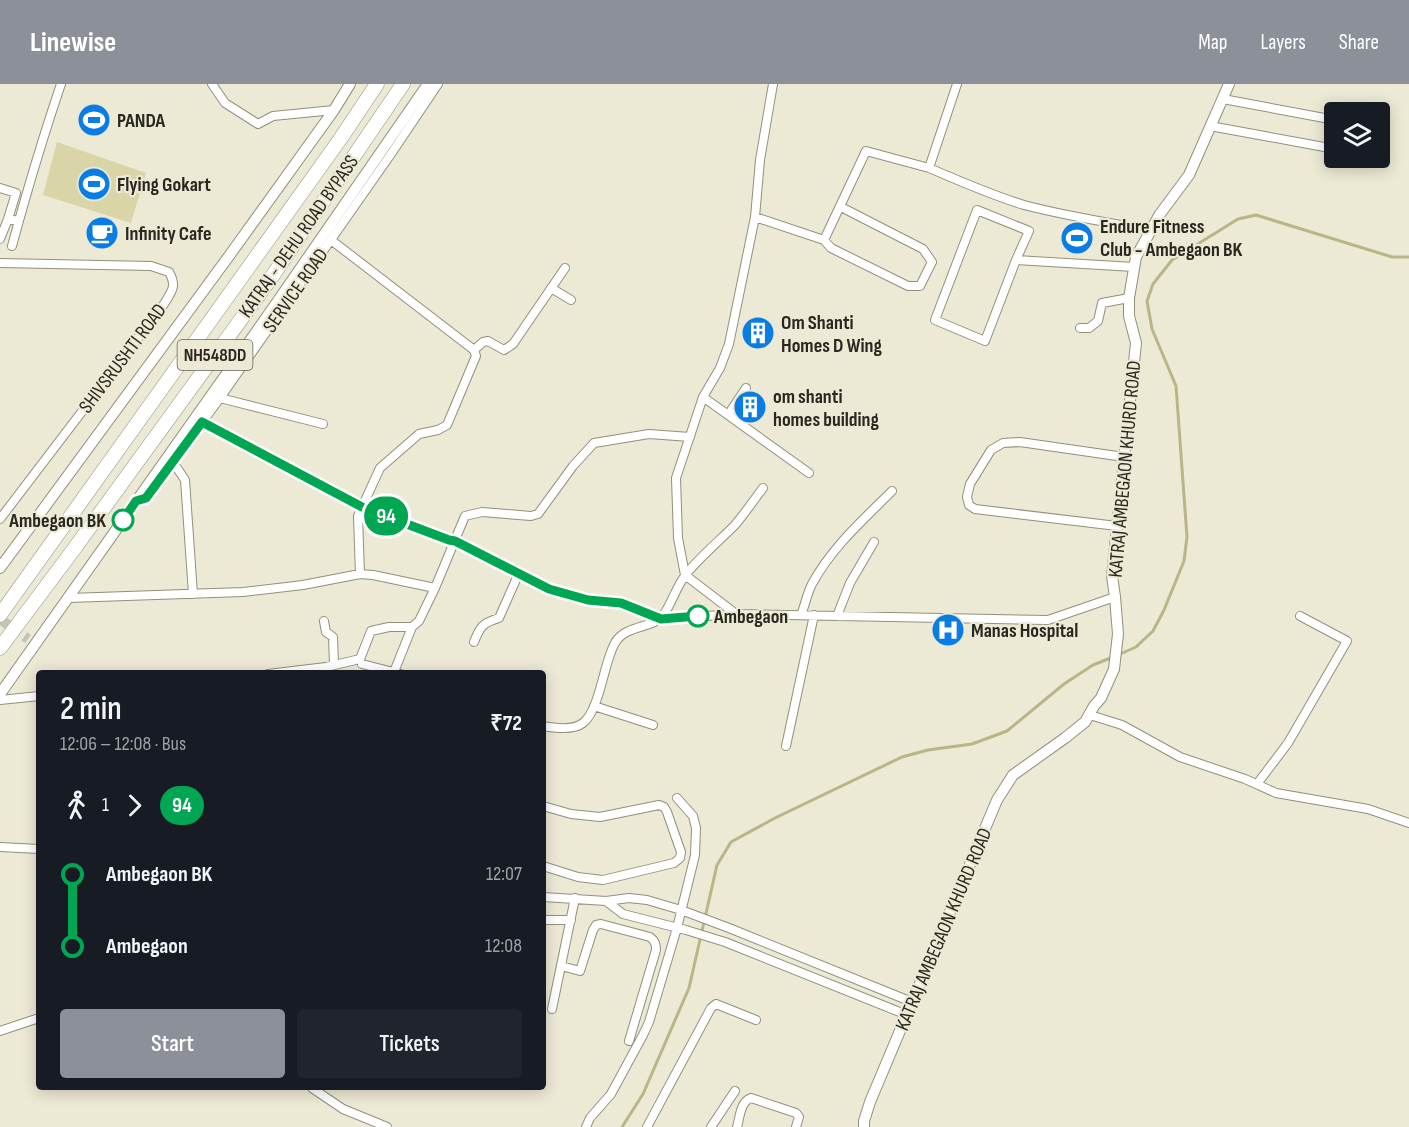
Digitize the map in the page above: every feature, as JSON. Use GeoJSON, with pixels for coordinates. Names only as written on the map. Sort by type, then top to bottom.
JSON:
{"type":"FeatureCollection","features":[{"type":"Feature","properties":{"kind":"highway","name":"KATRAJ - DEHU ROAD BYPASS"},"geometry":{"type":"LineString","coordinates":[[0,615],[377,84]]}},
{"type":"Feature","properties":{"kind":"highway","name":"KATRAJ - DEHU ROAD BYPASS"},"geometry":{"type":"LineString","coordinates":[[0,648],[271,278],[403,84]]}},
{"type":"Feature","properties":{"kind":"street"},"geometry":{"type":"LineString","coordinates":[[12,246],[46,126],[62,84]]}},
{"type":"Feature","properties":{"kind":"street"},"geometry":{"type":"LineString","coordinates":[[212,84],[225,103],[258,124],[273,116],[334,110],[352,122]]}},
{"type":"Feature","properties":{"kind":"street"},"geometry":{"type":"LineString","coordinates":[[0,568],[222,266],[334,110],[350,84]]}},
{"type":"Feature","properties":{"kind":"street"},"geometry":{"type":"LineString","coordinates":[[136,501],[428,84]]}},
{"type":"Feature","properties":{"kind":"street","name":"SERVICE ROAD"},"geometry":{"type":"LineString","coordinates":[[0,694],[31,642],[69,598],[136,501],[146,498],[220,398],[438,84]]}},
{"type":"Feature","properties":{"kind":"street"},"geometry":{"type":"LineString","coordinates":[[736,614],[686,574],[678,538],[676,478],[703,398],[720,368],[729,344],[755,218],[760,160],[773,84]]}},
{"type":"Feature","properties":{"kind":"street"},"geometry":{"type":"LineString","coordinates":[[929,168],[957,84]]}},
{"type":"Feature","properties":{"kind":"street","name":"KATRAJ AMBEGAON KHURD ROAD"},"geometry":{"type":"LineString","coordinates":[[864,1127],[870,1102],[997,800],[1013,775],[1085,722],[1101,699],[1114,669],[1118,634],[1112,576],[1136,343],[1129,316],[1129,298],[1134,267],[1136,257],[1160,214],[1189,175],[1229,84]]}},
{"type":"Feature","properties":{"kind":"street"},"geometry":{"type":"LineString","coordinates":[[1223,99],[1324,118]]}},
{"type":"Feature","properties":{"kind":"street"},"geometry":{"type":"LineString","coordinates":[[1210,126],[1324,146]]}},
{"type":"Feature","properties":{"kind":"street"},"geometry":{"type":"LineString","coordinates":[[824,240],[866,152],[929,168],[995,195],[1055,213],[1151,230]]}},
{"type":"Feature","properties":{"kind":"street"},"geometry":{"type":"LineString","coordinates":[[0,188],[16,193],[0,239]]}},
{"type":"Feature","properties":{"kind":"street"},"geometry":{"type":"LineString","coordinates":[[755,218],[824,240],[831,248],[908,286],[920,286],[932,262],[923,249],[841,207]]}},
{"type":"Feature","properties":{"kind":"street"},"geometry":{"type":"LineString","coordinates":[[977,210],[1029,231],[1016,260],[985,340],[935,320],[977,210]]}},
{"type":"Feature","properties":{"kind":"street"},"geometry":{"type":"LineString","coordinates":[[8,219],[19,221]]}},
{"type":"Feature","properties":{"kind":"street"},"geometry":{"type":"LineString","coordinates":[[331,240],[474,350],[476,357],[447,425],[438,430],[419,434],[380,468],[358,516],[360,574]]}},
{"type":"Feature","properties":{"kind":"street"},"geometry":{"type":"LineString","coordinates":[[1016,260],[1134,267]]}},
{"type":"Feature","properties":{"kind":"street","name":"SHIVSRUSHTI ROAD"},"geometry":{"type":"LineString","coordinates":[[0,262],[151,266],[169,272],[174,285],[164,304],[0,519]]}},
{"type":"Feature","properties":{"kind":"street"},"geometry":{"type":"LineString","coordinates":[[474,350],[483,342],[488,341],[504,350],[509,348],[565,268]]}},
{"type":"Feature","properties":{"kind":"street"},"geometry":{"type":"LineString","coordinates":[[551,288],[571,300]]}},
{"type":"Feature","properties":{"kind":"street"},"geometry":{"type":"LineString","coordinates":[[1080,328],[1089,328],[1098,321],[1102,303],[1129,298]]}},
{"type":"Feature","properties":{"kind":"street"},"geometry":{"type":"LineString","coordinates":[[728,415],[746,388]]}},
{"type":"Feature","properties":{"kind":"street"},"geometry":{"type":"LineString","coordinates":[[220,398],[323,424]]}},
{"type":"Feature","properties":{"kind":"street"},"geometry":{"type":"LineString","coordinates":[[703,398],[809,473]]}},
{"type":"Feature","properties":{"kind":"street"},"geometry":{"type":"LineString","coordinates":[[202,422],[362,507],[455,541],[549,589],[588,600],[621,603],[661,619]]}},
{"type":"Feature","properties":{"kind":"street"},"geometry":{"type":"LineString","coordinates":[[399,670],[412,627],[419,621],[435,588],[465,516],[482,512],[531,516],[538,514],[573,466],[594,443],[649,435],[690,437]]}},
{"type":"Feature","properties":{"kind":"street"},"geometry":{"type":"LineString","coordinates":[[1117,526],[975,509],[969,505],[967,497],[970,484],[991,450],[1003,443],[1020,442],[1124,457]]}},
{"type":"Feature","properties":{"kind":"street"},"geometry":{"type":"LineString","coordinates":[[173,462],[185,480],[193,594]]}},
{"type":"Feature","properties":{"kind":"street"},"geometry":{"type":"LineString","coordinates":[[661,619],[686,574],[738,522],[763,488]]}},
{"type":"Feature","properties":{"kind":"street"},"geometry":{"type":"LineString","coordinates":[[801,615],[811,586],[823,564],[840,543],[892,491]]}},
{"type":"Feature","properties":{"kind":"street"},"geometry":{"type":"LineString","coordinates":[[837,616],[850,583],[874,542]]}},
{"type":"Feature","properties":{"kind":"street"},"geometry":{"type":"LineString","coordinates":[[474,642],[481,626],[499,618],[519,573]]}},
{"type":"Feature","properties":{"kind":"street"},"geometry":{"type":"LineString","coordinates":[[69,598],[243,592],[303,585],[360,574],[435,588]]}},
{"type":"Feature","properties":{"kind":"street"},"geometry":{"type":"LineString","coordinates":[[546,726],[565,728],[583,723],[594,706],[613,646],[618,638],[661,619],[736,614],[1048,620],[1115,597]]}},
{"type":"Feature","properties":{"kind":"street"},"geometry":{"type":"LineString","coordinates":[[786,746],[814,615]]}},
{"type":"Feature","properties":{"kind":"street"},"geometry":{"type":"LineString","coordinates":[[1257,784],[1288,742],[1347,641],[1300,616]]}},
{"type":"Feature","properties":{"kind":"street"},"geometry":{"type":"LineString","coordinates":[[324,621],[326,632],[333,637],[334,665]]}},
{"type":"Feature","properties":{"kind":"street"},"geometry":{"type":"LineString","coordinates":[[322,670],[360,659],[372,631],[389,627],[412,627]]}},
{"type":"Feature","properties":{"kind":"street"},"geometry":{"type":"LineString","coordinates":[[363,664],[386,670]]}},
{"type":"Feature","properties":{"kind":"street"},"geometry":{"type":"LineString","coordinates":[[0,700],[36,696]]}},
{"type":"Feature","properties":{"kind":"street"},"geometry":{"type":"LineString","coordinates":[[594,706],[653,725]]}},
{"type":"Feature","properties":{"kind":"street"},"geometry":{"type":"LineString","coordinates":[[1090,715],[1122,725],[1180,757],[1276,793],[1368,809],[1409,824]]}},
{"type":"Feature","properties":{"kind":"street"},"geometry":{"type":"LineString","coordinates":[[586,1127],[590,1118],[611,1094],[643,1035],[677,928],[686,912],[695,855],[696,828],[693,816],[677,798]]}},
{"type":"Feature","properties":{"kind":"street"},"geometry":{"type":"LineString","coordinates":[[546,807],[571,814],[600,817],[659,805],[667,812],[681,852],[680,858],[674,863],[603,880],[578,877],[546,867]]}},
{"type":"Feature","properties":{"kind":"street"},"geometry":{"type":"LineString","coordinates":[[0,847],[36,849]]}},
{"type":"Feature","properties":{"kind":"street"},"geometry":{"type":"LineString","coordinates":[[546,897],[606,901],[629,898],[647,900],[729,928],[912,1002]]}},
{"type":"Feature","properties":{"kind":"street"},"geometry":{"type":"LineString","coordinates":[[552,1009],[576,898]]}},
{"type":"Feature","properties":{"kind":"street"},"geometry":{"type":"LineString","coordinates":[[606,901],[623,914],[724,942],[907,1015]]}},
{"type":"Feature","properties":{"kind":"street"},"geometry":{"type":"LineString","coordinates":[[546,920],[571,920]]}},
{"type":"Feature","properties":{"kind":"street"},"geometry":{"type":"LineString","coordinates":[[561,966],[580,971],[592,930],[597,925],[601,924],[654,940],[656,950],[629,1041]]}},
{"type":"Feature","properties":{"kind":"street"},"geometry":{"type":"LineString","coordinates":[[647,1127],[711,1008],[716,1004],[756,1020]]}},
{"type":"Feature","properties":{"kind":"street"},"geometry":{"type":"LineString","coordinates":[[0,1031],[36,1019]]}},
{"type":"Feature","properties":{"kind":"street"},"geometry":{"type":"LineString","coordinates":[[315,1090],[343,1109],[387,1127]]}},
{"type":"Feature","properties":{"kind":"street"},"geometry":{"type":"LineString","coordinates":[[711,1127],[735,1091]]}},
{"type":"Feature","properties":{"kind":"street"},"geometry":{"type":"LineString","coordinates":[[737,1127],[743,1104],[751,1098],[796,1113],[799,1117],[796,1127]]}},
{"type":"Feature","properties":{"kind":"shaded area","name":"Flying Gokart"},"geometry":{"type":"Polygon","coordinates":[[[57,142],[146,173],[131,223],[43,195],[57,142]]]}},
{"type":"Feature","properties":{"kind":"waterway"},"geometry":{"type":"LineString","coordinates":[[1120,654],[1136,647],[1153,631],[1184,561],[1187,537],[1176,386],[1152,329],[1147,301],[1153,284],[1172,260],[1238,219],[1256,215],[1392,257],[1409,257]]}},
{"type":"Feature","properties":{"kind":"waterway"},"geometry":{"type":"LineString","coordinates":[[622,1127],[643,1094],[689,988],[717,865],[731,842],[775,818],[902,757],[928,750],[972,744],[1007,731],[1064,684],[1093,665],[1113,657]]}},
{"type":"Feature","properties":{"kind":"tunnel"},"geometry":{"type":"LineString","coordinates":[[0,619],[28,639]]}},
{"type":"Feature","properties":{"kind":"bus line","name":"94"},"geometry":{"type":"LineString","coordinates":[[123,520],[136,501],[146,498],[202,422],[362,507],[455,541],[549,589],[588,600],[621,603],[661,619],[698,616]]}},
{"type":"Feature","properties":{"kind":"place","name":"PANDA"},"geometry":{"type":"Point","coordinates":[94,120]}},
{"type":"Feature","properties":{"kind":"place","name":"Flying Gokart"},"geometry":{"type":"Point","coordinates":[94,184]}},
{"type":"Feature","properties":{"kind":"place","name":"Infinity Cafe"},"geometry":{"type":"Point","coordinates":[102,233]}},
{"type":"Feature","properties":{"kind":"place","name":"Endure Fitness Club - Ambegaon BK"},"geometry":{"type":"Point","coordinates":[1077,238]}},
{"type":"Feature","properties":{"kind":"place","name":"Om Shanti Homes D Wing"},"geometry":{"type":"Point","coordinates":[758,333]}},
{"type":"Feature","properties":{"kind":"place","name":"om shanti homes building"},"geometry":{"type":"Point","coordinates":[750,407]}},
{"type":"Feature","properties":{"kind":"place","name":"Ambegaon BK"},"geometry":{"type":"Point","coordinates":[123,520]}},
{"type":"Feature","properties":{"kind":"place","name":"Ambegaon"},"geometry":{"type":"Point","coordinates":[698,616]}},
{"type":"Feature","properties":{"kind":"place","name":"Manas Hospital"},"geometry":{"type":"Point","coordinates":[948,630]}}]}
